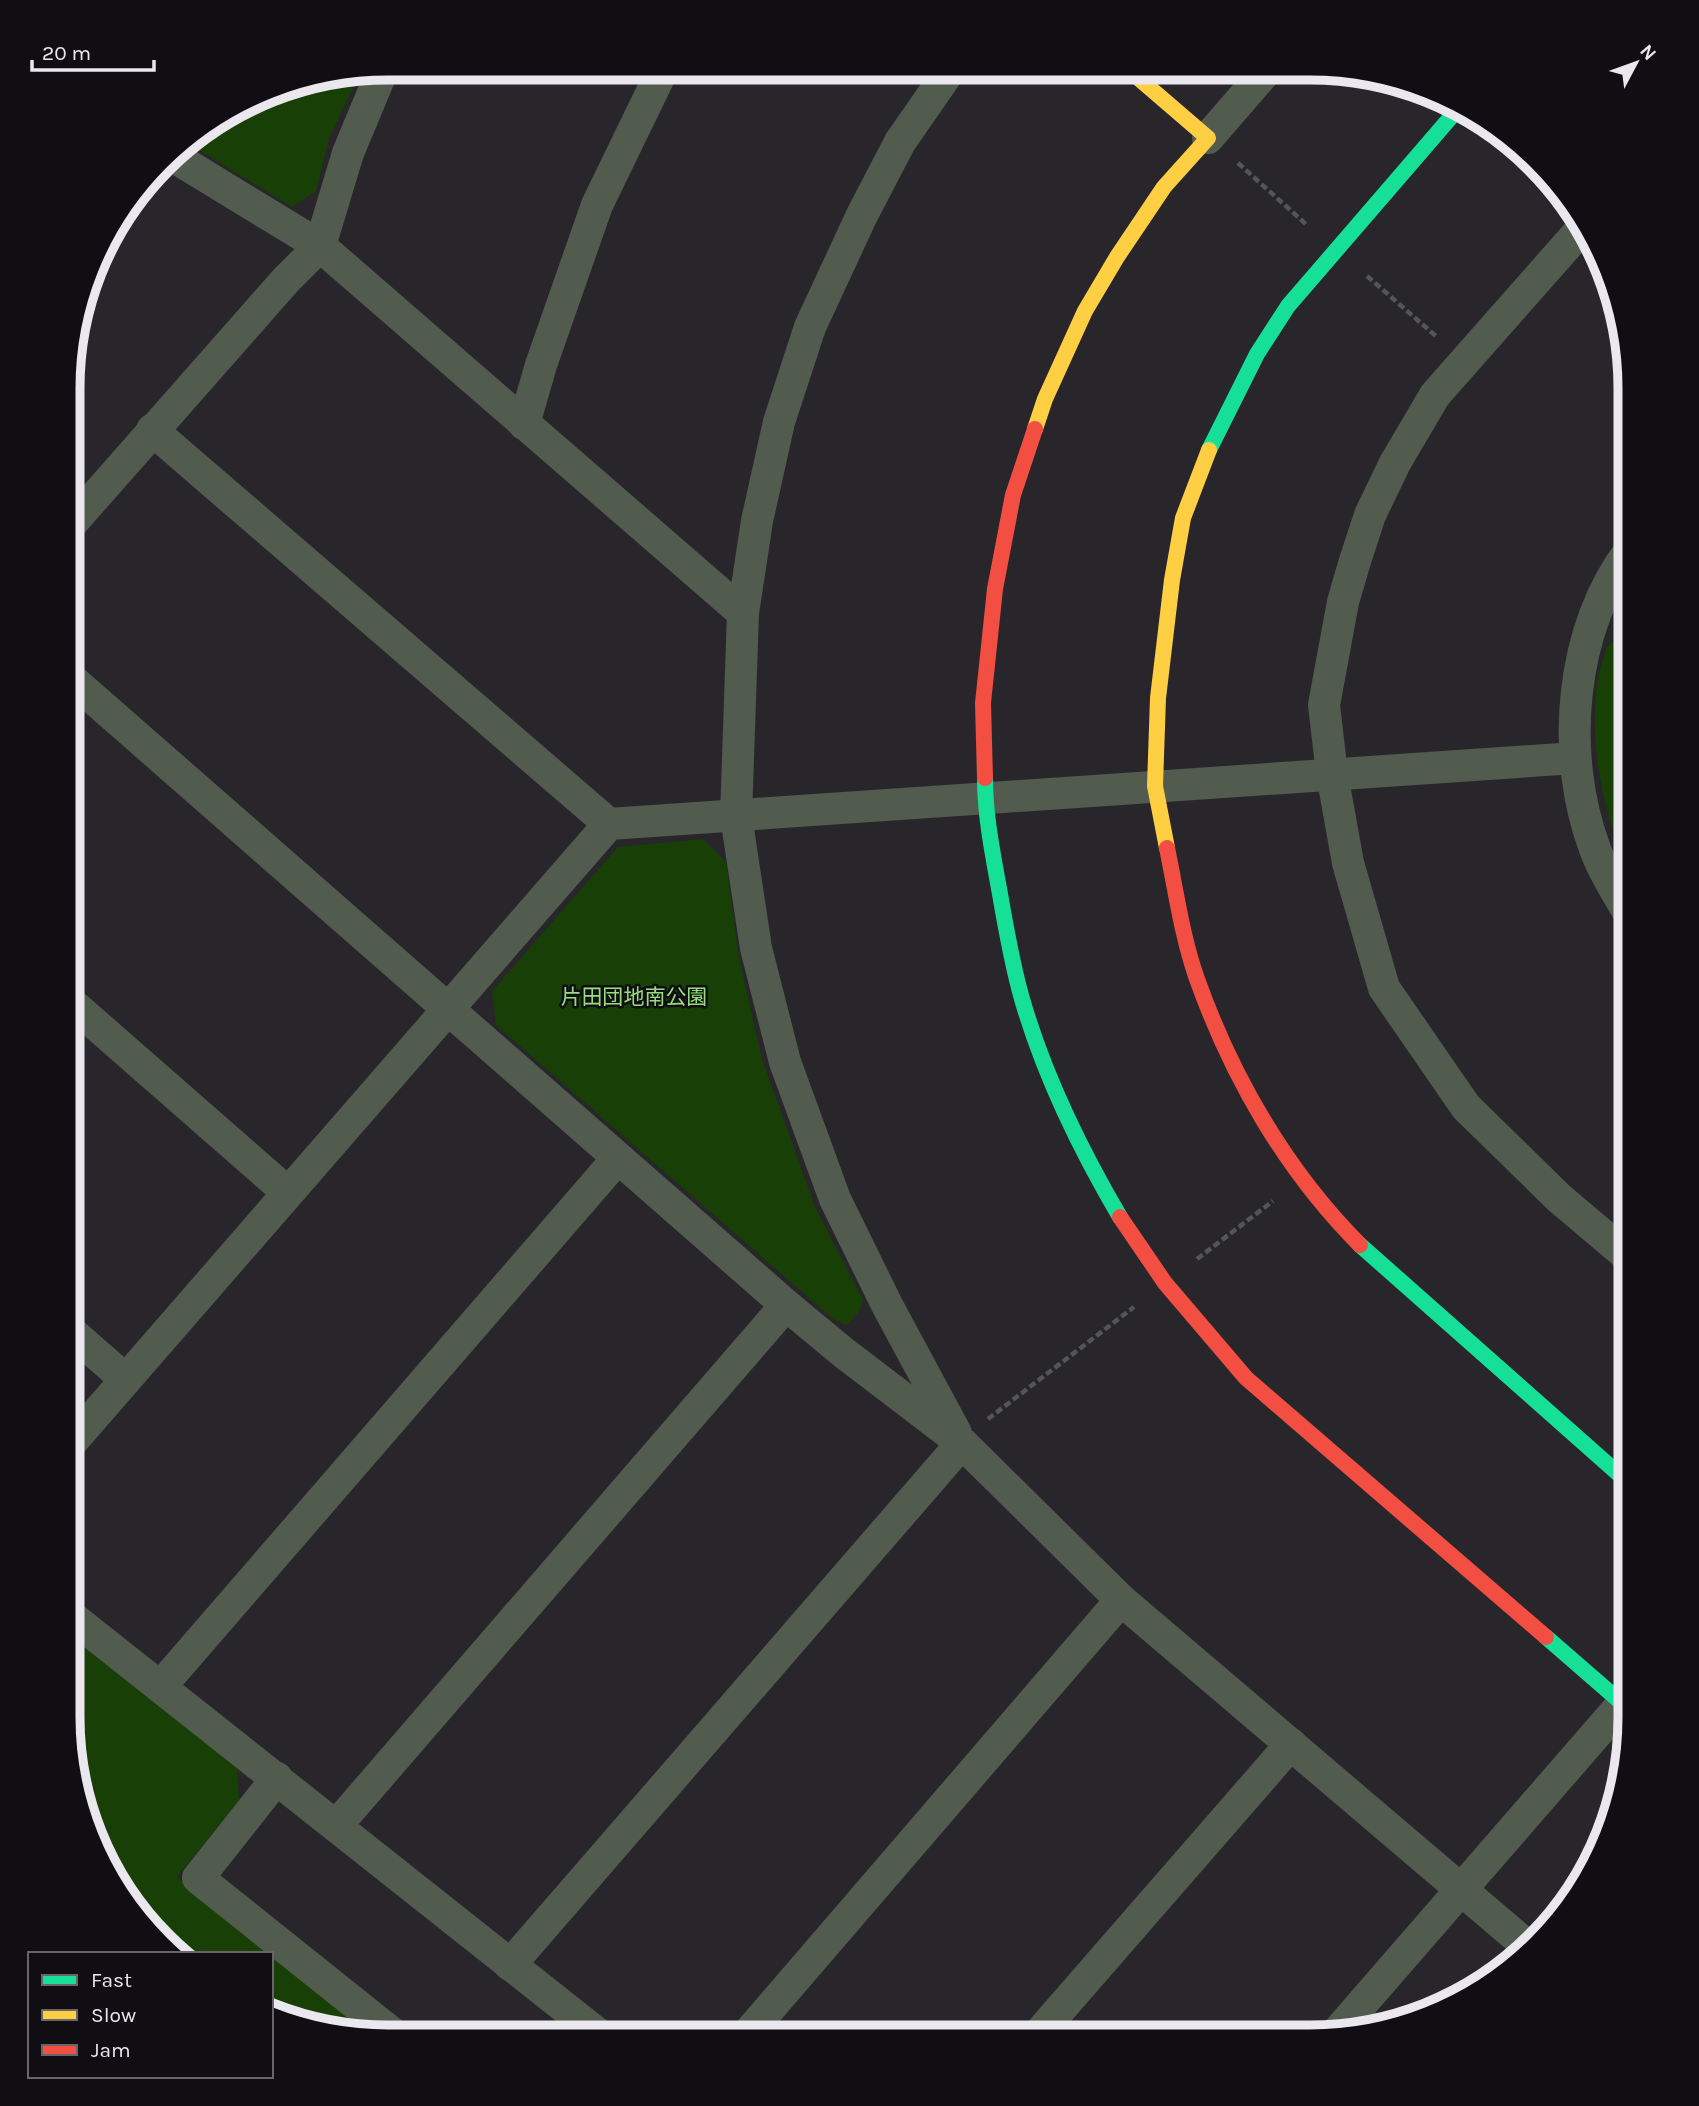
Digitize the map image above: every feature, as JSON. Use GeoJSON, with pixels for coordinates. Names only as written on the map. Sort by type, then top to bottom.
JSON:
{"type":"FeatureCollection","features":[{"type":"Feature","properties":{"kind":"street"},"geometry":{"type":"LineString","coordinates":[[81,512],[286,280],[320,246],[348,153],[378,80]]}},
{"type":"Feature","properties":{"kind":"street"},"geometry":{"type":"LineString","coordinates":[[524,424],[541,365],[597,205],[658,80]]}},
{"type":"Feature","properties":{"kind":"street"},"geometry":{"type":"LineString","coordinates":[[943,80],[900,142],[862,215],[810,327],[779,422],[757,520],[743,613],[736,816],[756,948],[785,1062],[835,1199],[887,1305],[962,1443]]}},
{"type":"Feature","properties":{"kind":"street"},"geometry":{"type":"LineString","coordinates":[[1141,80],[1208,138]]}},
{"type":"Feature","properties":{"kind":"street"},"geometry":{"type":"LineString","coordinates":[[1258,80],[1164,187],[1085,311],[1045,399],[1013,495],[995,589],[983,704],[985,799],[1011,956],[1038,1048],[1066,1115],[1120,1217],[1165,1283],[1246,1378],[1618,1694]]}},
{"type":"Feature","properties":{"kind":"street"},"geometry":{"type":"LineString","coordinates":[[1453,115],[1288,306],[1258,354],[1206,456],[1183,518],[1172,580],[1158,698],[1155,786],[1179,908],[1196,977],[1225,1048],[1259,1116],[1334,1219],[1376,1261],[1618,1473]]}},
{"type":"Feature","properties":{"kind":"street"},"geometry":{"type":"LineString","coordinates":[[181,161],[320,246],[743,613]]}},
{"type":"Feature","properties":{"kind":"street"},"geometry":{"type":"LineString","coordinates":[[1577,234],[1435,395],[1395,463],[1370,515],[1343,602],[1324,705],[1332,774],[1348,863],[1384,988],[1466,1107],[1559,1198],[1618,1248]]}},
{"type":"Feature","properties":{"kind":"street"},"geometry":{"type":"LineString","coordinates":[[152,430],[609,824],[1575,758]]}},
{"type":"Feature","properties":{"kind":"street"},"geometry":{"type":"LineString","coordinates":[[1618,595],[1594,620],[1576,680],[1575,758],[1581,802],[1595,850],[1618,893]]}},
{"type":"Feature","properties":{"kind":"street"},"geometry":{"type":"LineString","coordinates":[[81,688],[786,1305],[962,1443],[1121,1600],[1522,1941]]}},
{"type":"Feature","properties":{"kind":"street"},"geometry":{"type":"LineString","coordinates":[[81,1431],[609,824]]}},
{"type":"Feature","properties":{"kind":"street"},"geometry":{"type":"LineString","coordinates":[[81,1012],[287,1192]]}},
{"type":"Feature","properties":{"kind":"street"},"geometry":{"type":"LineString","coordinates":[[160,1686],[618,1158]]}},
{"type":"Feature","properties":{"kind":"street"},"geometry":{"type":"LineString","coordinates":[[336,1826],[786,1305]]}},
{"type":"Feature","properties":{"kind":"street"},"geometry":{"type":"LineString","coordinates":[[81,1340],[125,1378]]}},
{"type":"Feature","properties":{"kind":"street"},"geometry":{"type":"LineString","coordinates":[[510,1965],[962,1443]]}},
{"type":"Feature","properties":{"kind":"street"},"geometry":{"type":"LineString","coordinates":[[755,2025],[1121,1600]]}},
{"type":"Feature","properties":{"kind":"street"},"geometry":{"type":"LineString","coordinates":[[81,1624],[587,2025]]}},
{"type":"Feature","properties":{"kind":"street"},"geometry":{"type":"LineString","coordinates":[[1344,2024],[1618,1714]]}},
{"type":"Feature","properties":{"kind":"street"},"geometry":{"type":"LineString","coordinates":[[1046,2025],[1291,1744]]}},
{"type":"Feature","properties":{"kind":"street"},"geometry":{"type":"LineString","coordinates":[[277,1778],[198,1878],[382,2025]]}},
{"type":"Feature","properties":{"kind":"green space"},"geometry":{"type":"Polygon","coordinates":[[[356,82],[329,138],[316,191],[292,207],[196,148],[217,132],[270,104],[308,91],[356,82]]]}},
{"type":"Feature","properties":{"kind":"green space"},"geometry":{"type":"Polygon","coordinates":[[[1618,640],[1618,844],[1601,782],[1595,733],[1598,679],[1607,646],[1618,640]]]}},
{"type":"Feature","properties":{"kind":"green space","name":"片田団地南公園"},"geometry":{"type":"Polygon","coordinates":[[[703,839],[726,862],[739,958],[762,1059],[815,1207],[863,1300],[860,1311],[846,1325],[833,1319],[496,1025],[492,991],[618,847],[703,839]]]}},
{"type":"Feature","properties":{"kind":"green space"},"geometry":{"type":"Polygon","coordinates":[[[81,1645],[237,1767],[239,1800],[177,1877],[271,1952],[189,1952],[157,1921],[132,1889],[104,1836],[86,1778],[81,1738],[81,1645]]]}},
{"type":"Feature","properties":{"kind":"green space"},"geometry":{"type":"Polygon","coordinates":[[[273,1954],[361,2024],[328,2020],[273,2003],[273,1954]]]}},
{"type":"Feature","properties":{"kind":"traffic: fast"},"geometry":{"type":"LineString","coordinates":[[1209,450],[1257,354],[1288,306],[1453,115]]}},
{"type":"Feature","properties":{"kind":"traffic: fast"},"geometry":{"type":"LineString","coordinates":[[985,778],[992,850],[1022,999],[1041,1056],[1064,1111],[1120,1217]]}},
{"type":"Feature","properties":{"kind":"traffic: fast"},"geometry":{"type":"LineString","coordinates":[[1360,1245],[1618,1473]]}},
{"type":"Feature","properties":{"kind":"traffic: fast"},"geometry":{"type":"LineString","coordinates":[[1546,1637],[1618,1700]]}},
{"type":"Feature","properties":{"kind":"traffic: slow"},"geometry":{"type":"LineString","coordinates":[[1035,429],[1045,399],[1085,311],[1117,257],[1164,187],[1208,138],[1141,80]]}},
{"type":"Feature","properties":{"kind":"traffic: slow"},"geometry":{"type":"LineString","coordinates":[[1167,848],[1155,786],[1158,698],[1172,580],[1183,518],[1209,450]]}},
{"type":"Feature","properties":{"kind":"traffic: jam"},"geometry":{"type":"LineString","coordinates":[[985,778],[983,703],[995,589],[1013,495],[1035,429]]}},
{"type":"Feature","properties":{"kind":"traffic: jam"},"geometry":{"type":"LineString","coordinates":[[1167,848],[1183,930],[1197,979],[1244,1087],[1308,1186],[1360,1245]]}},
{"type":"Feature","properties":{"kind":"traffic: jam"},"geometry":{"type":"LineString","coordinates":[[1120,1217],[1165,1283],[1246,1378],[1546,1637]]}}]}
